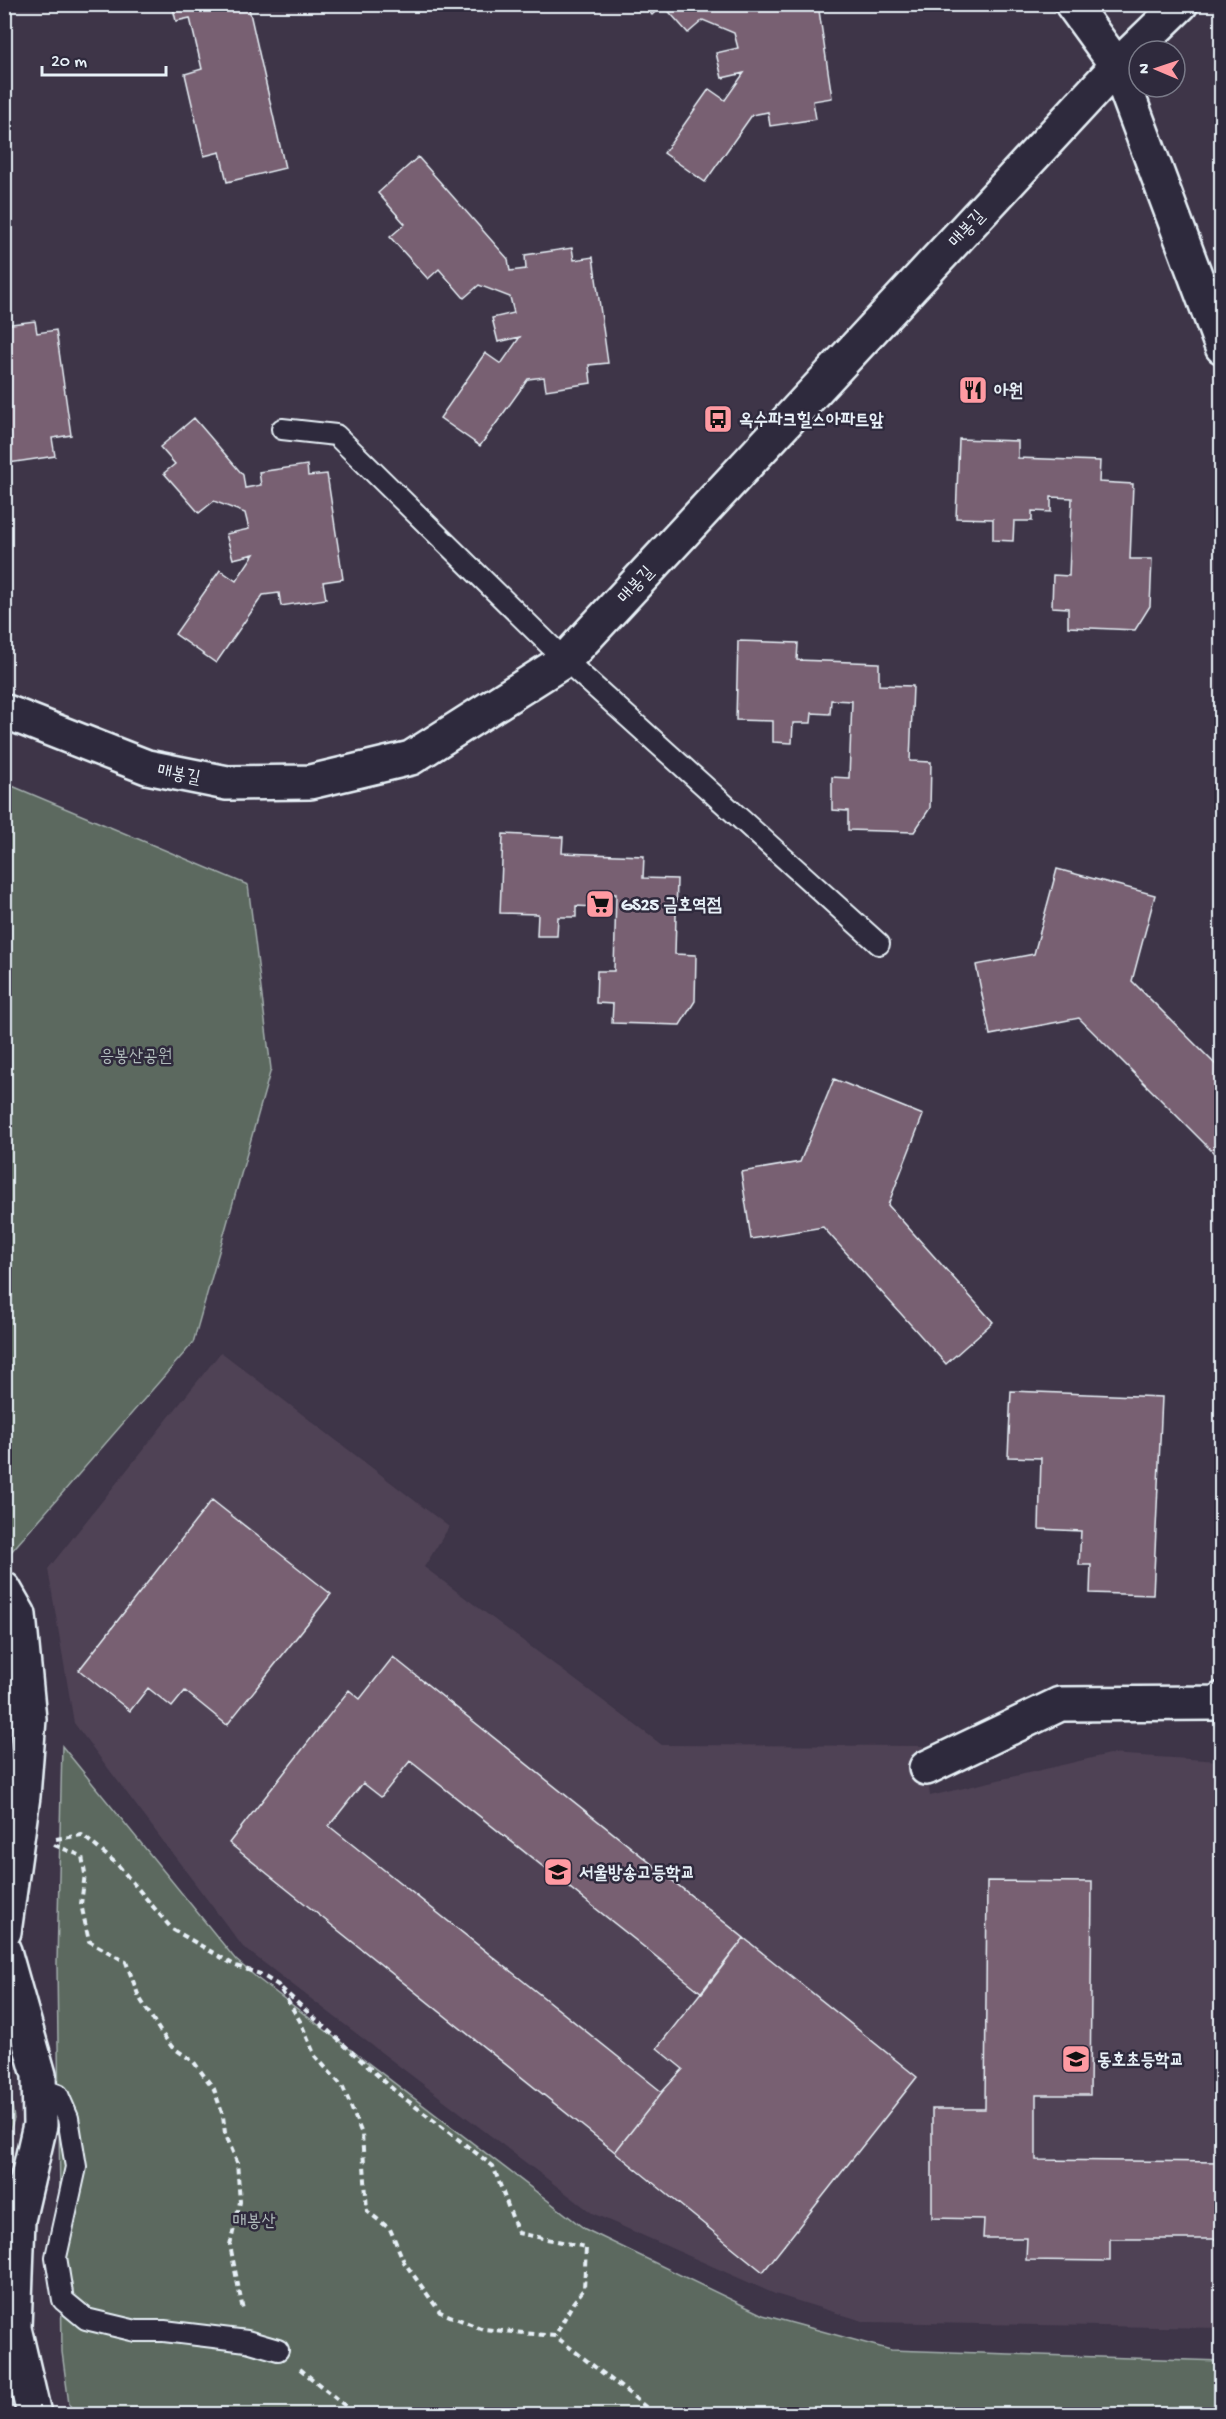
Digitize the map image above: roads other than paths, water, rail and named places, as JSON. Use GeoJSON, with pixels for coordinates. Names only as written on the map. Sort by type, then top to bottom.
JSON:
{"type":"FeatureCollection","features":[{"type":"Feature","properties":{"kind":"street"},"geometry":{"type":"LineString","coordinates":[[1072,4],[1117,66],[1221,347]]}},
{"type":"Feature","properties":{"kind":"street","name":"매봉길"},"geometry":{"type":"LineString","coordinates":[[4,711],[147,767],[227,783],[310,782],[411,758],[565,660],[1117,66],[1181,4]]}},
{"type":"Feature","properties":{"kind":"street"},"geometry":{"type":"LineString","coordinates":[[4,1589],[19,1615],[29,1719],[22,1796],[4,1932]]}},
{"type":"Feature","properties":{"kind":"street"},"geometry":{"type":"LineString","coordinates":[[926,1768],[1060,1704],[1216,1703],[1221,1699]]}},
{"type":"Feature","properties":{"kind":"street"},"geometry":{"type":"LineString","coordinates":[[4,1951],[39,2075],[40,2125],[18,2220],[14,2328],[34,2415]]}},
{"type":"Feature","properties":{"kind":"lane"},"geometry":{"type":"LineString","coordinates":[[282,429],[336,435],[565,660],[879,944]]}},
{"type":"Feature","properties":{"kind":"lane"},"geometry":{"type":"LineString","coordinates":[[39,2088],[58,2095],[68,2118],[76,2167],[57,2257],[63,2300],[86,2319],[136,2331],[164,2331],[247,2341],[278,2350]]}},
{"type":"Feature","properties":{"kind":"place","name":"아원"},"geometry":{"type":"Point","coordinates":[973,390]}},
{"type":"Feature","properties":{"kind":"place","name":"옥수파크힐스아파트앞"},"geometry":{"type":"Point","coordinates":[718,419]}},
{"type":"Feature","properties":{"kind":"place","name":"GS25 금호역점"},"geometry":{"type":"Point","coordinates":[600,904]}},
{"type":"Feature","properties":{"kind":"place","name":"서울방송고등학교"},"geometry":{"type":"Point","coordinates":[558,1872]}},
{"type":"Feature","properties":{"kind":"place","name":"동호초등학교"},"geometry":{"type":"Point","coordinates":[1076,2059]}},
{"type":"Feature","properties":{"kind":"park label","name":"응봉산공원"},"geometry":{"type":"Point","coordinates":[136,1055]}},
{"type":"Feature","properties":{"kind":"park label","name":"매봉산"},"geometry":{"type":"Point","coordinates":[254,2220]}}]}
